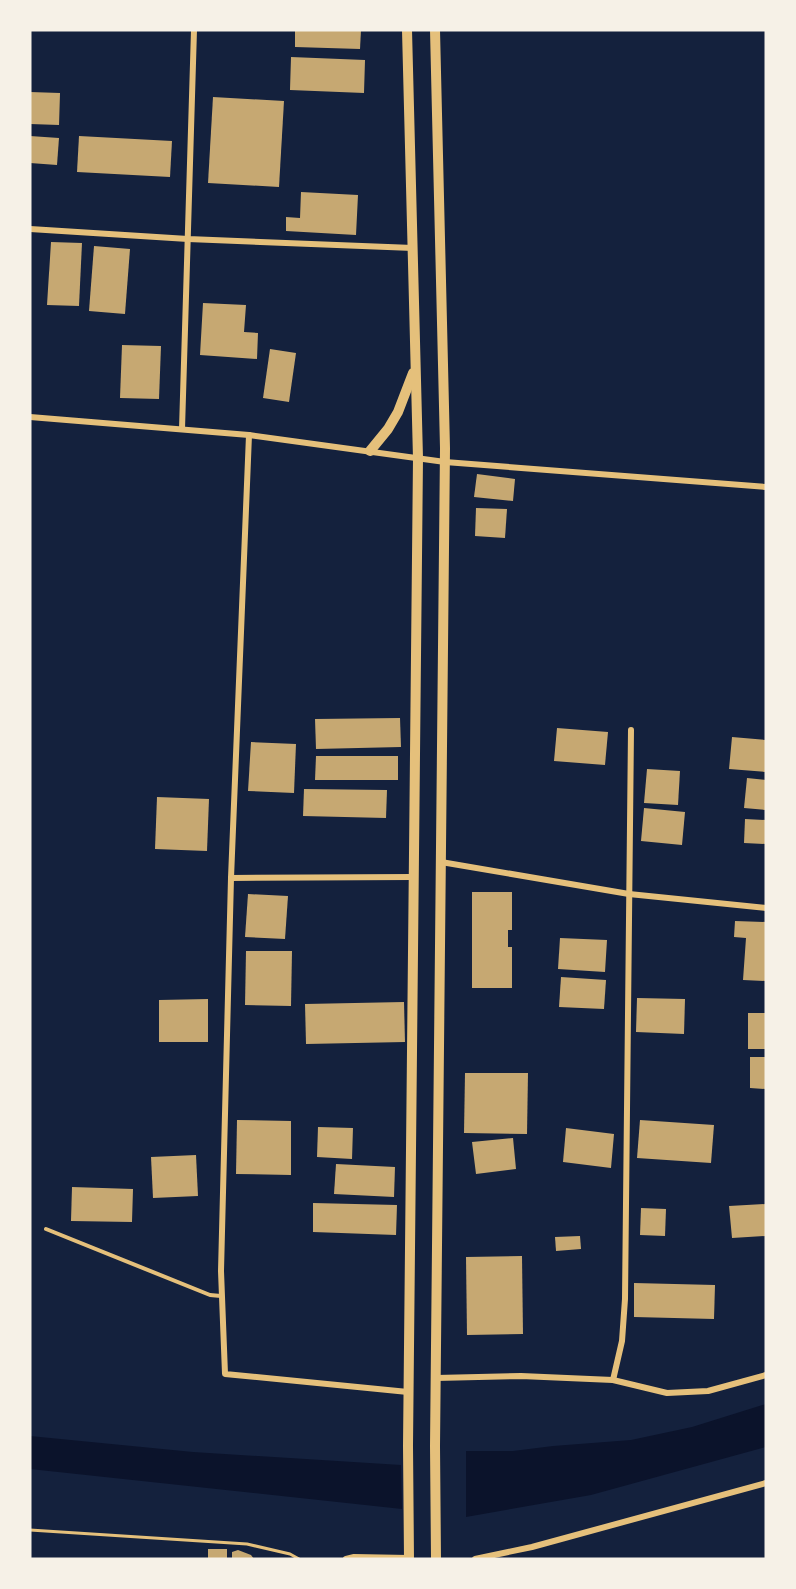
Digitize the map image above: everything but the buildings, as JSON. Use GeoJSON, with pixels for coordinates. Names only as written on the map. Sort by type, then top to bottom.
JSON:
{"type":"FeatureCollection","features":[{"type":"Feature","properties":{"kind":"street"},"geometry":{"type":"LineString","coordinates":[[182,429],[194,30]]}},
{"type":"Feature","properties":{"kind":"street"},"geometry":{"type":"LineString","coordinates":[[346,1559],[354,1557],[409,1559],[408,1392],[418,458],[407,30]]}},
{"type":"Feature","properties":{"kind":"street"},"geometry":{"type":"LineString","coordinates":[[435,30],[445,462],[435,1446],[436,1559]]}},
{"type":"Feature","properties":{"kind":"street"},"geometry":{"type":"LineString","coordinates":[[30,229],[188,239],[412,248]]}},
{"type":"Feature","properties":{"kind":"street"},"geometry":{"type":"LineString","coordinates":[[370,451],[398,412],[415,367]]}},
{"type":"Feature","properties":{"kind":"street"},"geometry":{"type":"LineString","coordinates":[[30,417],[249,435],[445,462],[766,488]]}},
{"type":"Feature","properties":{"kind":"street"},"geometry":{"type":"LineString","coordinates":[[249,435],[231,878],[221,1271],[225,1374],[408,1392]]}},
{"type":"Feature","properties":{"kind":"street"},"geometry":{"type":"LineString","coordinates":[[613,1380],[622,1341],[626,1299],[631,730]]}},
{"type":"Feature","properties":{"kind":"street"},"geometry":{"type":"LineString","coordinates":[[441,862],[629,894],[766,908]]}},
{"type":"Feature","properties":{"kind":"street"},"geometry":{"type":"LineString","coordinates":[[231,878],[413,877]]}},
{"type":"Feature","properties":{"kind":"street"},"geometry":{"type":"LineString","coordinates":[[436,1378],[521,1376],[613,1380],[667,1393],[708,1391],[766,1376]]}},
{"type":"Feature","properties":{"kind":"street"},"geometry":{"type":"LineString","coordinates":[[475,1559],[532,1547],[766,1483]]}},
{"type":"Feature","properties":{"kind":"lane"},"geometry":{"type":"LineString","coordinates":[[46,1229],[210,1295],[222,1296]]}},
{"type":"Feature","properties":{"kind":"path"},"geometry":{"type":"LineString","coordinates":[[30,1530],[247,1544],[290,1554],[299,1559]]}},
{"type":"Feature","properties":{"kind":"water"},"geometry":{"type":"Polygon","coordinates":[[[766,1404],[766,1447],[591,1495],[466,1517],[466,1451],[513,1451],[631,1440],[692,1427],[766,1404]]]}},
{"type":"Feature","properties":{"kind":"water"},"geometry":{"type":"Polygon","coordinates":[[[30,1436],[193,1452],[401,1465],[402,1509],[30,1469],[30,1436]]]}}]}
